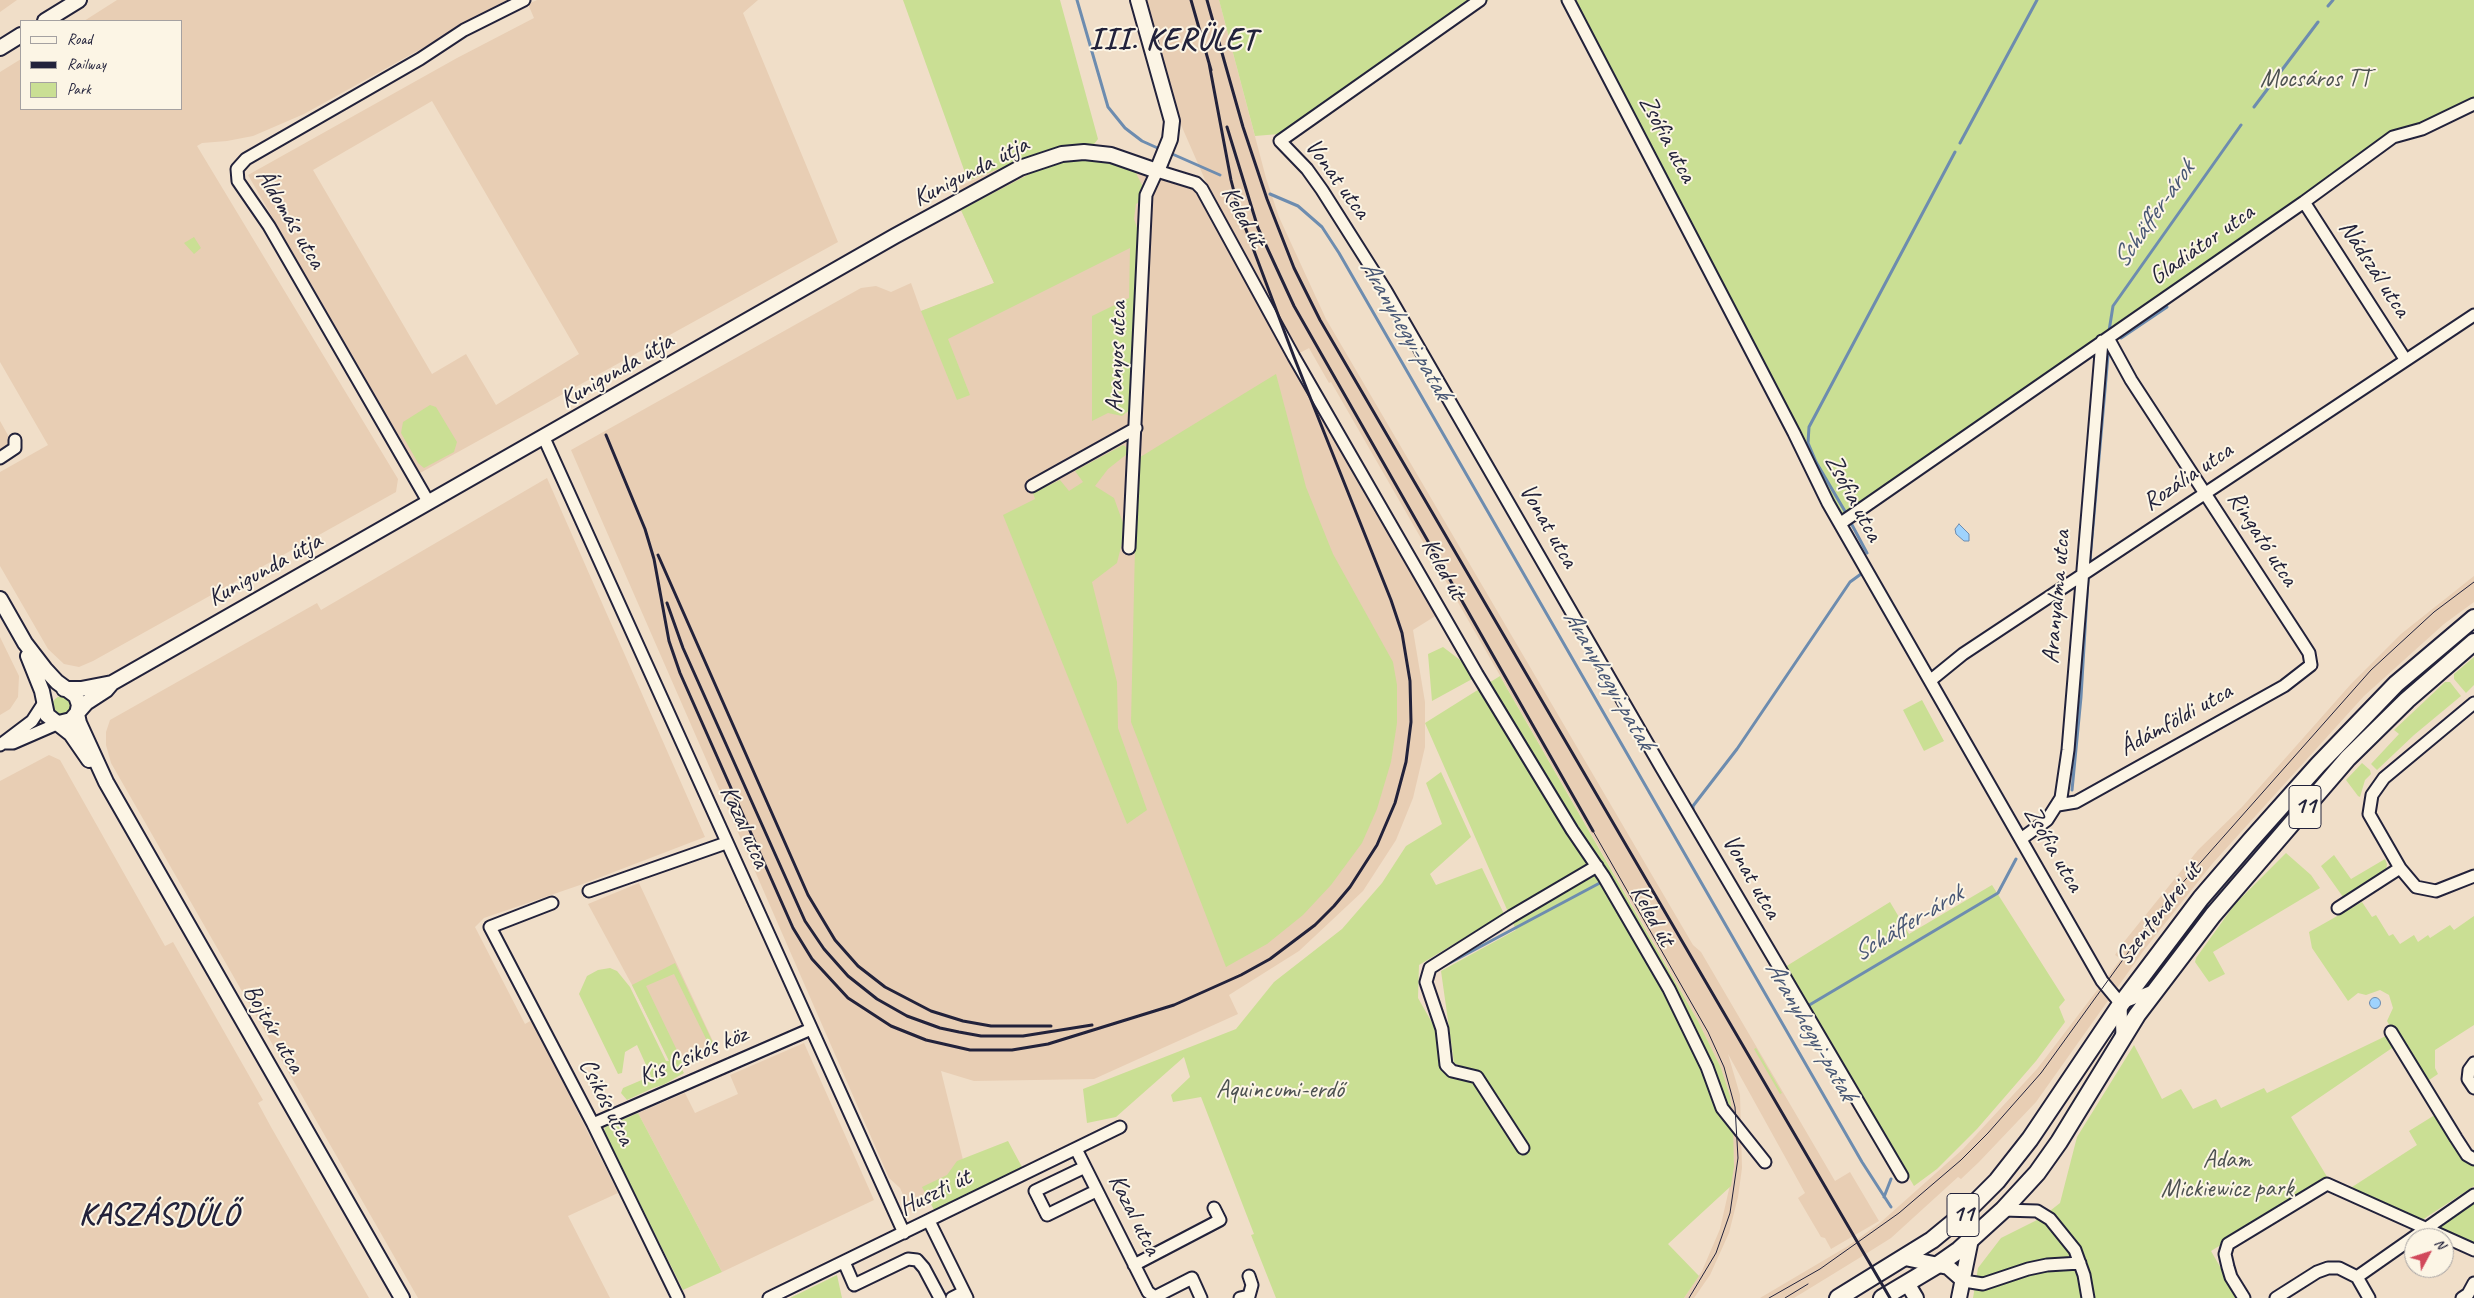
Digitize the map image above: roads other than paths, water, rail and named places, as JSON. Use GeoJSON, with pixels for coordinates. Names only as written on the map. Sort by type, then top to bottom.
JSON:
{"type":"FeatureCollection","features":[{"type":"Feature","properties":{"kind":"main road","name":"Szentendrei út"},"geometry":{"type":"LineString","coordinates":[[1838,1298],[1905,1258],[1959,1219],[2002,1174],[2030,1139],[2121,1004],[2201,898],[2318,765],[2396,684],[2474,618]]}},
{"type":"Feature","properties":{"kind":"main road","name":"Szentendrei út"},"geometry":{"type":"LineString","coordinates":[[1882,1298],[1939,1264],[1971,1239],[2003,1210],[2036,1173],[2059,1142],[2122,1038],[2155,990],[2213,915],[2348,758],[2408,700],[2474,642]]}},
{"type":"Feature","properties":{"kind":"street"},"geometry":{"type":"LineString","coordinates":[[47,20],[80,0]]}},
{"type":"Feature","properties":{"kind":"street","name":"Áldomás utca"},"geometry":{"type":"LineString","coordinates":[[429,503],[269,226],[238,181],[236,169],[246,159],[420,59],[464,30],[524,0]]}},
{"type":"Feature","properties":{"kind":"street"},"geometry":{"type":"LineString","coordinates":[[1138,0],[1172,116],[1170,139],[1159,165]]}},
{"type":"Feature","properties":{"kind":"street","name":"Vonat utca"},"geometry":{"type":"LineString","coordinates":[[1480,0],[1280,141],[1315,180],[1386,291],[1661,767],[1902,1176]]}},
{"type":"Feature","properties":{"kind":"street","name":"Zsófia utca"},"geometry":{"type":"LineString","coordinates":[[1568,0],[1841,524],[2102,982],[2121,1004]]}},
{"type":"Feature","properties":{"kind":"street"},"geometry":{"type":"LineString","coordinates":[[0,48],[20,36]]}},
{"type":"Feature","properties":{"kind":"street","name":"Gladiátor utca"},"geometry":{"type":"LineString","coordinates":[[1841,524],[2304,202],[2393,137],[2422,129],[2474,104]]}},
{"type":"Feature","properties":{"kind":"street","name":"Kunigunda útja"},"geometry":{"type":"LineString","coordinates":[[2,744],[37,717],[45,701],[54,690],[81,689],[112,683],[895,236],[1020,168],[1062,154],[1092,152],[1159,165]]}},
{"type":"Feature","properties":{"kind":"street","name":"Aranyos utca"},"geometry":{"type":"LineString","coordinates":[[1129,548],[1146,195],[1159,165]]}},
{"type":"Feature","properties":{"kind":"street","name":"Keled út"},"geometry":{"type":"LineString","coordinates":[[1159,165],[1196,183],[1202,189],[1294,357],[1477,674],[1607,881],[1688,1025],[1708,1067],[1722,1108],[1765,1162]]}},
{"type":"Feature","properties":{"kind":"street","name":"Nádszál utca"},"geometry":{"type":"LineString","coordinates":[[2304,202],[2405,359]]}},
{"type":"Feature","properties":{"kind":"street","name":"Rozália utca"},"geometry":{"type":"LineString","coordinates":[[1931,680],[1963,654],[2474,315]]}},
{"type":"Feature","properties":{"kind":"street","name":"Ringató utca"},"geometry":{"type":"LineString","coordinates":[[2105,340],[2304,646],[2311,665]]}},
{"type":"Feature","properties":{"kind":"street","name":"Aranyalma utca"},"geometry":{"type":"LineString","coordinates":[[2058,805],[2068,750],[2081,575],[2105,340]]}},
{"type":"Feature","properties":{"kind":"street"},"geometry":{"type":"LineString","coordinates":[[1032,486],[1136,428]]}},
{"type":"Feature","properties":{"kind":"street","name":"Kazal utca"},"geometry":{"type":"LineString","coordinates":[[544,438],[904,1233]]}},
{"type":"Feature","properties":{"kind":"street"},"geometry":{"type":"LineString","coordinates":[[0,458],[15,448],[15,440]]}},
{"type":"Feature","properties":{"kind":"street"},"geometry":{"type":"LineString","coordinates":[[0,599],[25,643],[52,677],[78,699],[77,714]]}},
{"type":"Feature","properties":{"kind":"street"},"geometry":{"type":"LineString","coordinates":[[25,643],[27,654],[45,701],[47,715],[59,723]]}},
{"type":"Feature","properties":{"kind":"street","name":"Ádámföldi utca"},"geometry":{"type":"LineString","coordinates":[[2058,805],[2076,802],[2284,686],[2311,665]]}},
{"type":"Feature","properties":{"kind":"street","name":"Kunigunda útja"},"geometry":{"type":"LineString","coordinates":[[2,744],[13,742],[59,723],[70,721],[86,703],[106,690],[112,683]]}},
{"type":"Feature","properties":{"kind":"street"},"geometry":{"type":"LineString","coordinates":[[2474,702],[2384,778],[2372,795],[2369,814],[2400,868],[2416,887],[2436,891],[2474,876]]}},
{"type":"Feature","properties":{"kind":"street","name":"Bojtár utca"},"geometry":{"type":"LineString","coordinates":[[77,714],[106,782]]}},
{"type":"Feature","properties":{"kind":"street","name":"Bojtár utca"},"geometry":{"type":"LineString","coordinates":[[59,723],[75,740],[106,782],[402,1298]]}},
{"type":"Feature","properties":{"kind":"street"},"geometry":{"type":"LineString","coordinates":[[2021,839],[2047,820],[2058,805]]}},
{"type":"Feature","properties":{"kind":"street"},"geometry":{"type":"LineString","coordinates":[[589,891],[726,843]]}},
{"type":"Feature","properties":{"kind":"street"},"geometry":{"type":"LineString","coordinates":[[1523,1148],[1477,1077],[1452,1071],[1446,1065],[1442,1029],[1426,982],[1430,968],[1512,916],[1597,866]]}},
{"type":"Feature","properties":{"kind":"street"},"geometry":{"type":"LineString","coordinates":[[2338,908],[2400,868]]}},
{"type":"Feature","properties":{"kind":"street","name":"Csikós utca"},"geometry":{"type":"LineString","coordinates":[[552,903],[490,927],[593,1124],[678,1298]]}},
{"type":"Feature","properties":{"kind":"street"},"geometry":{"type":"LineString","coordinates":[[2122,1038],[2121,1004],[2155,990]]}},
{"type":"Feature","properties":{"kind":"street","name":"Kis Csikós köz"},"geometry":{"type":"LineString","coordinates":[[593,1124],[811,1029]]}},
{"type":"Feature","properties":{"kind":"street"},"geometry":{"type":"LineString","coordinates":[[2391,1032],[2456,1138],[2467,1154],[2474,1159]]}},
{"type":"Feature","properties":{"kind":"street"},"geometry":{"type":"LineString","coordinates":[[2474,1063],[2469,1070],[2468,1079],[2474,1088]]}},
{"type":"Feature","properties":{"kind":"street","name":"Huszti út"},"geometry":{"type":"LineString","coordinates":[[769,1298],[1120,1127]]}},
{"type":"Feature","properties":{"kind":"street","name":"Kazal utca"},"geometry":{"type":"LineString","coordinates":[[1076,1150],[1134,1265],[1153,1296]]}},
{"type":"Feature","properties":{"kind":"street"},"geometry":{"type":"LineString","coordinates":[[1084,1167],[1035,1191],[1047,1215],[1096,1191]]}},
{"type":"Feature","properties":{"kind":"street"},"geometry":{"type":"LineString","coordinates":[[2244,1298],[2228,1267],[2225,1254],[2228,1244],[2327,1184],[2426,1228],[2474,1195]]}},
{"type":"Feature","properties":{"kind":"street"},"geometry":{"type":"LineString","coordinates":[[1134,1265],[1220,1220],[1214,1208]]}},
{"type":"Feature","properties":{"kind":"street"},"geometry":{"type":"LineString","coordinates":[[2003,1210],[2022,1209],[2037,1211],[2050,1219],[2075,1250],[2088,1298]]}},
{"type":"Feature","properties":{"kind":"street"},"geometry":{"type":"LineString","coordinates":[[930,1221],[966,1295],[952,1298]]}},
{"type":"Feature","properties":{"kind":"street"},"geometry":{"type":"LineString","coordinates":[[1959,1298],[1964,1281],[1971,1239]]}},
{"type":"Feature","properties":{"kind":"street"},"geometry":{"type":"LineString","coordinates":[[2454,1241],[2474,1250]]}},
{"type":"Feature","properties":{"kind":"street"},"geometry":{"type":"LineString","coordinates":[[2357,1277],[2404,1244]]}},
{"type":"Feature","properties":{"kind":"street"},"geometry":{"type":"LineString","coordinates":[[1905,1258],[1939,1264],[1956,1272],[1964,1281],[1983,1284],[2028,1269],[2047,1265],[2080,1263]]}},
{"type":"Feature","properties":{"kind":"street"},"geometry":{"type":"LineString","coordinates":[[844,1262],[854,1285],[908,1259],[917,1260],[924,1268],[940,1298]]}},
{"type":"Feature","properties":{"kind":"street"},"geometry":{"type":"LineString","coordinates":[[2276,1298],[2317,1272],[2328,1268],[2339,1268],[2357,1277],[2369,1298]]}},
{"type":"Feature","properties":{"kind":"street"},"geometry":{"type":"LineString","coordinates":[[1240,1298],[1250,1296],[1252,1285],[1249,1276]]}},
{"type":"Feature","properties":{"kind":"street"},"geometry":{"type":"LineString","coordinates":[[1137,1298],[1153,1296],[1192,1278],[1201,1298]]}},
{"type":"Feature","properties":{"kind":"street"},"geometry":{"type":"LineString","coordinates":[[2462,1298],[2468,1294],[2474,1282]]}},
{"type":"Feature","properties":{"kind":"street"},"geometry":{"type":"LineString","coordinates":[[1907,1283],[1916,1298]]}},
{"type":"Feature","properties":{"kind":"water"},"geometry":{"type":"Polygon","coordinates":[[[1959,524],[1969,534],[1969,541],[1964,541],[1956,534],[1955,529],[1959,524]]]}},
{"type":"Feature","properties":{"kind":"water"},"geometry":{"type":"Polygon","coordinates":[[[2375,997],[2381,1003],[2375,1009],[2369,1003],[2375,997]]]}},
{"type":"Feature","properties":{"kind":"waterway","name":"Aranyhegyi-patak"},"geometry":{"type":"LineString","coordinates":[[1077,0],[1108,107],[1125,128],[1142,141],[1162,150]]}},
{"type":"Feature","properties":{"kind":"waterway"},"geometry":{"type":"LineString","coordinates":[[1960,143],[2037,0]]}},
{"type":"Feature","properties":{"kind":"waterway","name":"Schäffer-árok"},"geometry":{"type":"LineString","coordinates":[[2328,6],[2333,0]]}},
{"type":"Feature","properties":{"kind":"waterway","name":"Schäffer-árok"},"geometry":{"type":"LineString","coordinates":[[2254,107],[2318,22]]}},
{"type":"Feature","properties":{"kind":"waterway","name":"Schäffer-árok"},"geometry":{"type":"LineString","coordinates":[[2109,331],[2113,306],[2241,125]]}},
{"type":"Feature","properties":{"kind":"waterway"},"geometry":{"type":"LineString","coordinates":[[1846,513],[1816,462],[1808,443],[1809,427],[1955,152]]}},
{"type":"Feature","properties":{"kind":"waterway","name":"Aranyhegyi-patak"},"geometry":{"type":"LineString","coordinates":[[1170,153],[1220,175]]}},
{"type":"Feature","properties":{"kind":"waterway","name":"Aranyhegyi-patak"},"geometry":{"type":"LineString","coordinates":[[1270,194],[1298,206],[1322,227],[1339,253],[1862,1162],[1891,1207]]}},
{"type":"Feature","properties":{"kind":"waterway"},"geometry":{"type":"LineString","coordinates":[[2121,338],[2167,307]]}},
{"type":"Feature","properties":{"kind":"waterway","name":"Schäffer-árok"},"geometry":{"type":"LineString","coordinates":[[2090,560],[2108,355]]}},
{"type":"Feature","properties":{"kind":"waterway"},"geometry":{"type":"LineString","coordinates":[[1851,523],[1867,553]]}},
{"type":"Feature","properties":{"kind":"waterway"},"geometry":{"type":"LineString","coordinates":[[1693,813],[1693,806],[1737,749],[1850,582],[1861,574]]}},
{"type":"Feature","properties":{"kind":"waterway","name":"Schäffer-árok"},"geometry":{"type":"LineString","coordinates":[[2072,790],[2081,697],[2088,579]]}},
{"type":"Feature","properties":{"kind":"waterway","name":"Schäffer-árok"},"geometry":{"type":"LineString","coordinates":[[1806,1007],[1998,893],[2016,859]]}},
{"type":"Feature","properties":{"kind":"waterway"},"geometry":{"type":"LineString","coordinates":[[1442,967],[1611,877]]}},
{"type":"Feature","properties":{"kind":"waterway"},"geometry":{"type":"LineString","coordinates":[[1884,1197],[1891,1179]]}},
{"type":"Feature","properties":{"kind":"tram line"},"geometry":{"type":"LineString","coordinates":[[1769,1298],[1820,1269],[1899,1213],[1961,1160],[1988,1133],[2041,1073],[2148,925],[2178,888],[2371,670],[2434,612],[2474,582]]}},
{"type":"Feature","properties":{"kind":"tram line"},"geometry":{"type":"LineString","coordinates":[[1593,831],[1708,1032],[1724,1067],[1735,1107],[1738,1158],[1730,1213],[1716,1253],[1689,1298]]}},
{"type":"Feature","properties":{"kind":"tram line"},"geometry":{"type":"LineString","coordinates":[[1785,1298],[1808,1284]]}},
{"type":"Feature","properties":{"kind":"railway"},"geometry":{"type":"LineString","coordinates":[[1191,0],[1211,70]]}},
{"type":"Feature","properties":{"kind":"railway"},"geometry":{"type":"LineString","coordinates":[[1207,0],[1243,127],[1267,199],[1294,268],[1320,320],[1890,1298]]}},
{"type":"Feature","properties":{"kind":"railway"},"geometry":{"type":"LineString","coordinates":[[606,435],[645,529],[654,559],[669,641],[680,673],[793,928],[812,959],[848,998],[891,1026],[926,1040],[970,1050],[1012,1050],[1048,1044],[1174,1005],[1241,975],[1270,959],[1315,925],[1334,906],[1350,887],[1377,845],[1395,803],[1406,762],[1411,722],[1410,681],[1402,633],[1391,600],[1294,357],[1239,211],[1231,180],[1209,63]]}},
{"type":"Feature","properties":{"kind":"railway"},"geometry":{"type":"LineString","coordinates":[[1227,127],[1258,228],[1294,306],[1593,831]]}},
{"type":"Feature","properties":{"kind":"railway"},"geometry":{"type":"LineString","coordinates":[[658,555],[808,895],[835,940],[858,966],[885,987],[931,1011],[963,1021],[991,1026],[1051,1026]]}},
{"type":"Feature","properties":{"kind":"railway"},"geometry":{"type":"LineString","coordinates":[[667,603],[683,648],[805,921],[824,949],[848,976],[877,999],[907,1016],[940,1028],[959,1032],[981,1036],[1023,1036],[1092,1025]]}},
{"type":"Feature","properties":{"kind":"district","name":"III. KERÜLET"},"geometry":{"type":"Point","coordinates":[1173,41]}},
{"type":"Feature","properties":{"kind":"district","name":"KASZÁSDŰLŐ"},"geometry":{"type":"Point","coordinates":[159,1216]}},
{"type":"Feature","properties":{"kind":"park label","name":"Mocsáros TT"},"geometry":{"type":"Point","coordinates":[2315,79]}},
{"type":"Feature","properties":{"kind":"park label","name":"Aquincumi-erdő"},"geometry":{"type":"Point","coordinates":[1280,1090]}},
{"type":"Feature","properties":{"kind":"park label","name":"Adam Mickiewicz park"},"geometry":{"type":"Point","coordinates":[2227,1174]}}]}
